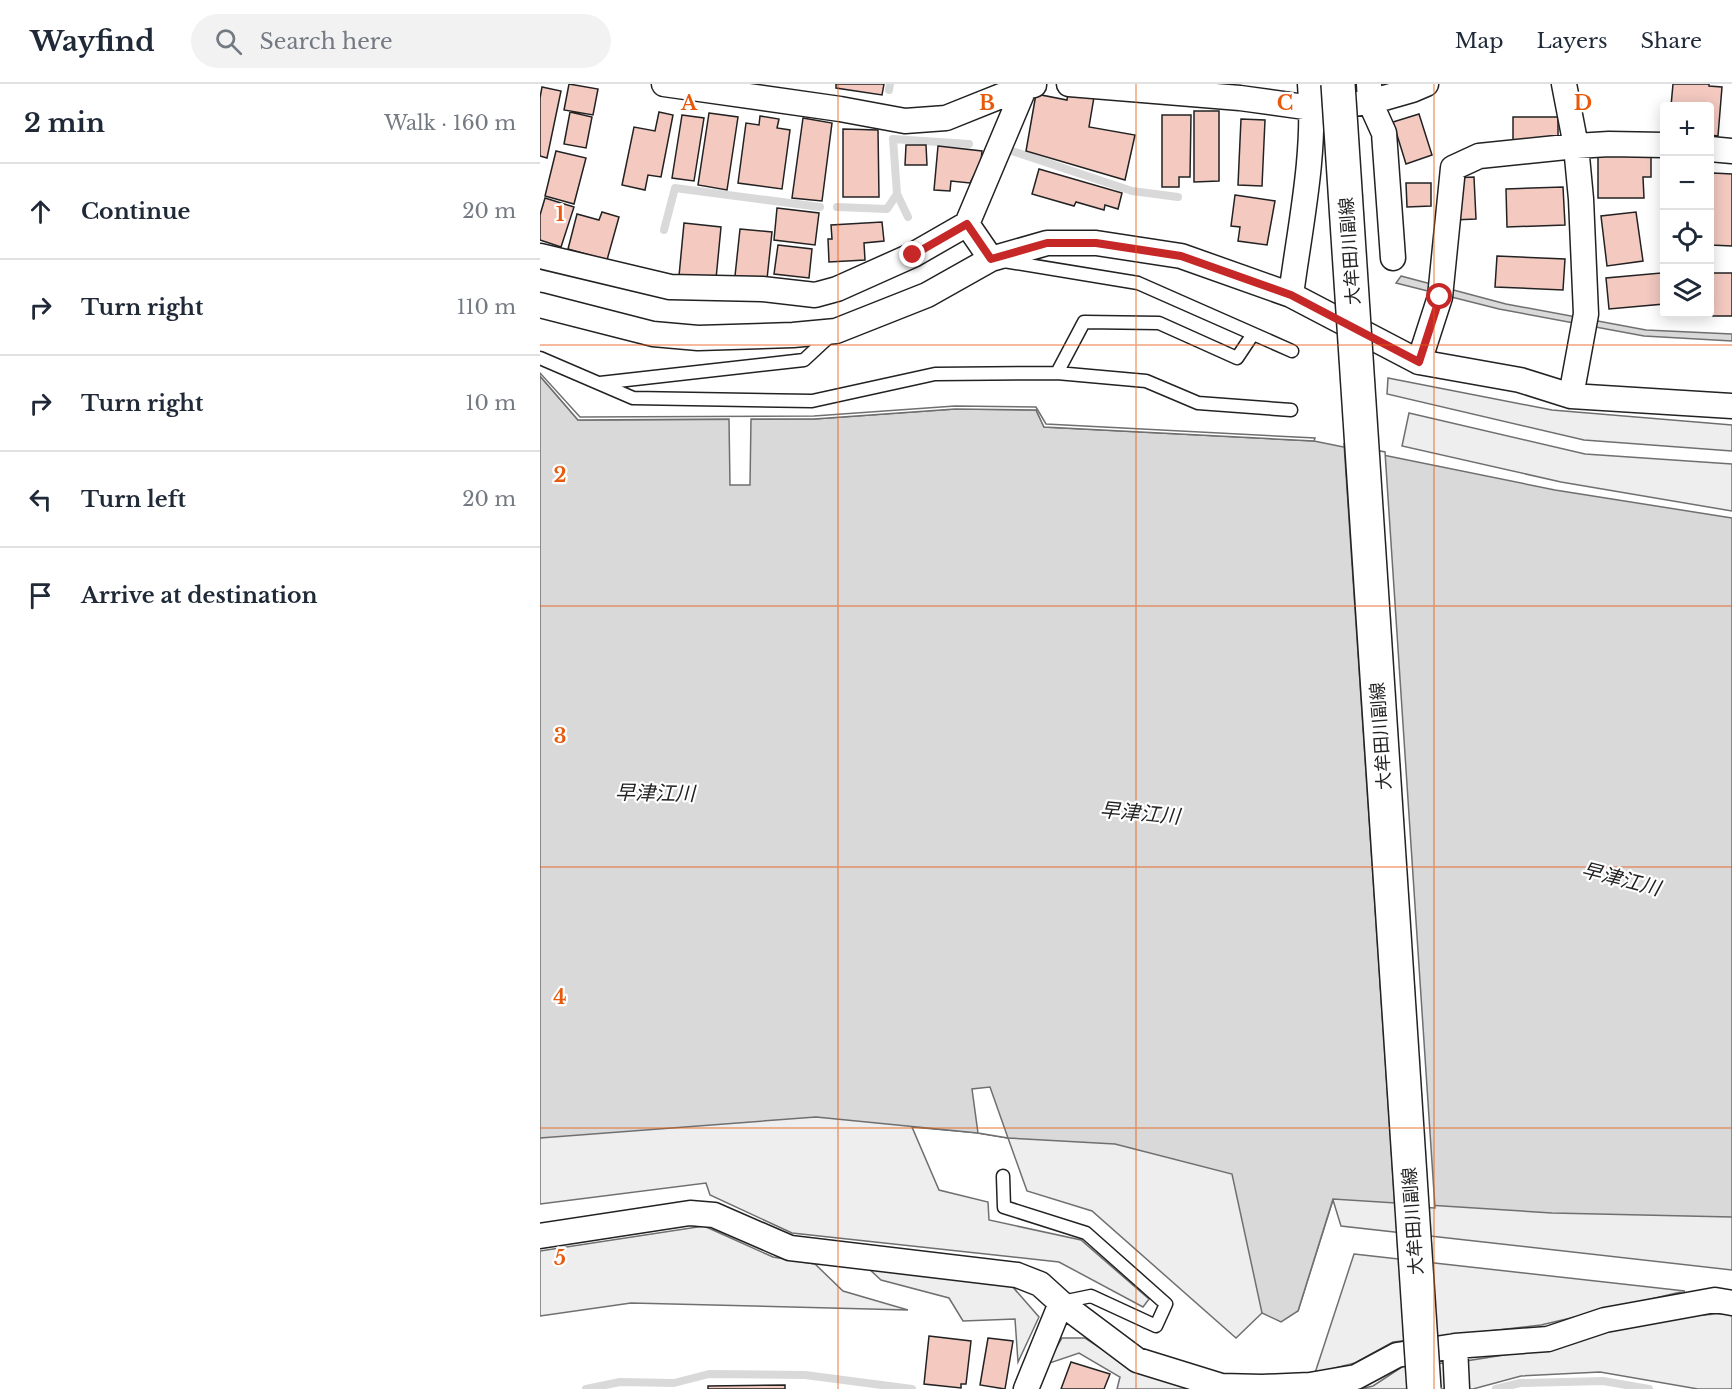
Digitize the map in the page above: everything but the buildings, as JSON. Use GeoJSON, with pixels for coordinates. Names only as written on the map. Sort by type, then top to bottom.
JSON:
{"type":"FeatureCollection","features":[{"type":"Feature","properties":{"kind":"main road","name":"大牟田川副線"},"geometry":{"type":"LineString","coordinates":[[1338,84],[1424,1389]]}},
{"type":"Feature","properties":{"kind":"street"},"geometry":{"type":"LineString","coordinates":[[664,84],[840,109],[905,121],[946,118],[1030,84]]}},
{"type":"Feature","properties":{"kind":"street"},"geometry":{"type":"LineString","coordinates":[[540,256],[670,287],[762,289],[815,295],[837,289],[913,255],[967,224],[1030,84]]}},
{"type":"Feature","properties":{"kind":"street"},"geometry":{"type":"LineString","coordinates":[[1069,84],[1239,98],[1312,108],[1369,93],[1412,90],[1426,84]]}},
{"type":"Feature","properties":{"kind":"street"},"geometry":{"type":"LineString","coordinates":[[1291,295],[1308,166],[1312,108],[1310,84]]}},
{"type":"Feature","properties":{"kind":"street"},"geometry":{"type":"LineString","coordinates":[[1564,84],[1576,146],[1581,199],[1585,322],[1571,396]]}},
{"type":"Feature","properties":{"kind":"street"},"geometry":{"type":"LineString","coordinates":[[1369,93],[1384,133],[1393,258]]}},
{"type":"Feature","properties":{"kind":"street"},"geometry":{"type":"LineString","coordinates":[[1419,362],[1441,290],[1453,168],[1479,156],[1576,146],[1660,145]]}},
{"type":"Feature","properties":{"kind":"street"},"geometry":{"type":"LineString","coordinates":[[1714,149],[1732,151]]}},
{"type":"Feature","properties":{"kind":"street"},"geometry":{"type":"LineString","coordinates":[[967,224],[991,259]]}},
{"type":"Feature","properties":{"kind":"street"},"geometry":{"type":"LineString","coordinates":[[540,305],[653,334],[698,338],[794,335],[836,331],[927,295],[991,259],[1047,243],[1096,243],[1181,256],[1291,295],[1419,362],[1520,380],[1571,396],[1732,406]]}},
{"type":"Feature","properties":{"kind":"street"},"geometry":{"type":"LineString","coordinates":[[540,1236],[690,1213],[714,1215],[790,1248],[1017,1275],[1040,1284],[1061,1303],[1137,1360],[1221,1386],[1262,1388],[1310,1385],[1356,1377],[1397,1354],[1455,1346],[1548,1339],[1605,1320],[1715,1300],[1732,1303]]}},
{"type":"Feature","properties":{"kind":"street"},"geometry":{"type":"LineString","coordinates":[[1026,1389],[1061,1303]]}},
{"type":"Feature","properties":{"kind":"street"},"geometry":{"type":"LineString","coordinates":[[1455,1346],[1458,1389]]}},
{"type":"Feature","properties":{"kind":"lane"},"geometry":{"type":"LineString","coordinates":[[991,259],[1138,283],[1292,351]]}},
{"type":"Feature","properties":{"kind":"lane"},"geometry":{"type":"LineString","coordinates":[[1057,373],[1084,322],[1159,322],[1237,358],[1253,334]]}},
{"type":"Feature","properties":{"kind":"lane"},"geometry":{"type":"LineString","coordinates":[[599,383],[804,360],[836,331]]}},
{"type":"Feature","properties":{"kind":"lane"},"geometry":{"type":"LineString","coordinates":[[540,358],[633,398],[812,401],[935,374],[1057,373],[1146,381],[1198,403],[1291,410]]}},
{"type":"Feature","properties":{"kind":"lane"},"geometry":{"type":"LineString","coordinates":[[1003,1176],[1004,1207],[1086,1233],[1166,1304],[1156,1326],[1091,1296],[1061,1303]]}},
{"type":"Feature","properties":{"kind":"shaded area"},"geometry":{"type":"Polygon","coordinates":[[[1388,378],[1552,410],[1732,425],[1732,451],[1584,440],[1387,394],[1388,378]]]}},
{"type":"Feature","properties":{"kind":"shaded area"},"geometry":{"type":"Polygon","coordinates":[[[1409,413],[1585,454],[1732,464],[1732,511],[1561,482],[1402,446],[1409,413]]]}},
{"type":"Feature","properties":{"kind":"shaded area"},"geometry":{"type":"Polygon","coordinates":[[[972,1089],[978,1133],[912,1127],[939,1190],[988,1202],[989,1220],[1081,1240],[1149,1299],[1143,1307],[1059,1262],[792,1233],[710,1195],[706,1183],[540,1204],[540,1106],[972,1089]]]}},
{"type":"Feature","properties":{"kind":"shaded area"},"geometry":{"type":"Polygon","coordinates":[[[1250,1132],[1262,1313],[1236,1338],[1092,1211],[1027,1191],[1008,1138],[1250,1132]]]}},
{"type":"Feature","properties":{"kind":"shaded area"},"geometry":{"type":"Polygon","coordinates":[[[1302,1142],[1732,1158],[1732,1270],[1341,1226],[1333,1200],[1298,1311],[1302,1142]]]}},
{"type":"Feature","properties":{"kind":"shaded area"},"geometry":{"type":"Polygon","coordinates":[[[704,1226],[773,1257],[815,1264],[843,1291],[908,1310],[631,1303],[540,1316],[540,1251],[704,1226]]]}},
{"type":"Feature","properties":{"kind":"shaded area"},"geometry":{"type":"Polygon","coordinates":[[[1354,1254],[1685,1291],[1541,1325],[1393,1342],[1355,1363],[1315,1373],[1354,1254]]]}},
{"type":"Feature","properties":{"kind":"shaded area"},"geometry":{"type":"Polygon","coordinates":[[[867,1267],[1011,1285],[1039,1317],[1018,1362],[1015,1319],[963,1321],[949,1298],[881,1280],[867,1267]]]}},
{"type":"Feature","properties":{"kind":"shaded area"},"geometry":{"type":"Polygon","coordinates":[[[1732,1313],[1732,1389],[1698,1389],[1600,1372],[1521,1376],[1466,1389],[1466,1361],[1549,1348],[1657,1318],[1732,1313]]]}},
{"type":"Feature","properties":{"kind":"shaded area"},"geometry":{"type":"Polygon","coordinates":[[[1062,1338],[1085,1338],[1136,1371],[1191,1389],[1117,1389],[1120,1377],[1079,1353],[1047,1364],[1062,1338]]]}},
{"type":"Feature","properties":{"kind":"shaded area"},"geometry":{"type":"Polygon","coordinates":[[[1447,1363],[1449,1389],[1360,1389],[1373,1386],[1405,1365],[1447,1363]]]}},
{"type":"Feature","properties":{"kind":"water"},"geometry":{"type":"Polygon","coordinates":[[[1401,276],[1506,304],[1646,330],[1732,334],[1732,341],[1644,336],[1499,309],[1396,283],[1401,276]]]}},
{"type":"Feature","properties":{"kind":"water","name":"早津江川"},"geometry":{"type":"Polygon","coordinates":[[[540,376],[578,420],[814,419],[955,409],[1036,410],[1044,427],[1314,441],[1555,490],[1732,518],[1732,1217],[1552,1213],[1333,1199],[1298,1311],[1281,1322],[1262,1313],[1232,1174],[1115,1144],[1008,1138],[816,1117],[540,1138],[540,376]]]}},
{"type":"Feature","properties":{"kind":"pier"},"geometry":{"type":"Polygon","coordinates":[[[540,373],[580,417],[814,416],[955,406],[1036,407],[1046,424],[1315,438],[1314,441],[1044,427],[1036,410],[955,409],[814,419],[751,419],[750,485],[730,485],[729,419],[578,420],[540,376],[540,373]]]}},
{"type":"Feature","properties":{"kind":"pier"},"geometry":{"type":"Polygon","coordinates":[[[1344,444],[1385,452],[1435,1208],[1395,1206],[1344,444]]]}},
{"type":"Feature","properties":{"kind":"pier"},"geometry":{"type":"Polygon","coordinates":[[[990,1087],[1008,1138],[978,1133],[972,1089],[990,1087]]]}},
{"type":"Feature","properties":{"kind":"waterway"},"geometry":{"type":"LineString","coordinates":[[889,90],[890,84]]}},
{"type":"Feature","properties":{"kind":"waterway"},"geometry":{"type":"LineString","coordinates":[[908,217],[897,194],[893,139],[969,144]]}},
{"type":"Feature","properties":{"kind":"waterway"},"geometry":{"type":"LineString","coordinates":[[1012,151],[1132,191],[1178,197]]}},
{"type":"Feature","properties":{"kind":"waterway"},"geometry":{"type":"LineString","coordinates":[[664,230],[675,188],[820,207]]}},
{"type":"Feature","properties":{"kind":"waterway"},"geometry":{"type":"LineString","coordinates":[[837,207],[887,209],[897,194]]}},
{"type":"Feature","properties":{"kind":"waterway"},"geometry":{"type":"LineString","coordinates":[[586,1389],[620,1382],[674,1383],[709,1374],[805,1375],[912,1389]]}},
{"type":"Feature","properties":{"kind":"waterway"},"geometry":{"type":"LineString","coordinates":[[1496,1389],[1520,1383],[1603,1381],[1649,1389]]}},
{"type":"Feature","properties":{"kind":"route"},"geometry":{"type":"LineString","coordinates":[[913,255],[967,224],[991,259],[1047,243],[1096,243],[1181,256],[1291,295],[1419,362],[1440,297]]}}]}
